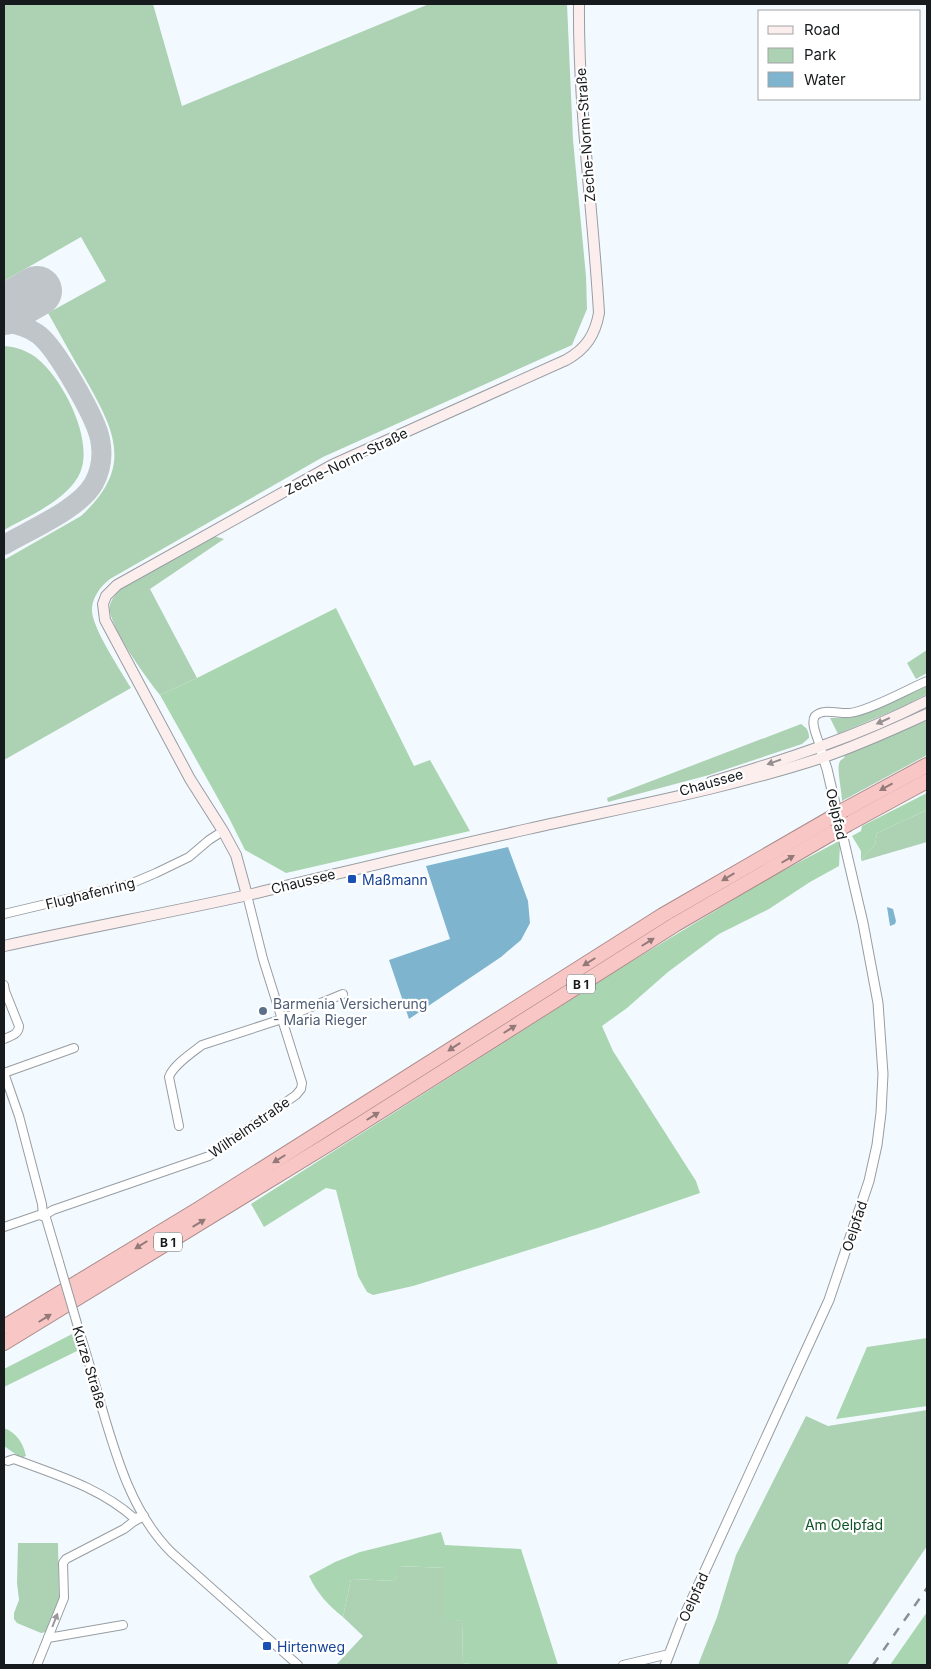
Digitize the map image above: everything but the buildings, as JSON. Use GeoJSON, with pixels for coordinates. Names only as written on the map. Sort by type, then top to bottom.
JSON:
{"type":"FeatureCollection","features":[{"type":"Feature","properties":{"kind":"highway","name":"B 1"},"geometry":{"type":"LineString","coordinates":[[4,1327],[197,1210],[663,915],[844,810],[927,765]]}},
{"type":"Feature","properties":{"kind":"highway","name":"B 1"},"geometry":{"type":"LineString","coordinates":[[4,1343],[332,1142],[676,924],[848,824],[927,781]]}},
{"type":"Feature","properties":{"kind":"main road","name":"Zeche-Norm-Straße"},"geometry":{"type":"LineString","coordinates":[[247,895],[236,854],[224,831],[190,779],[116,644],[105,620],[103,604],[111,590],[124,581],[332,465],[554,366],[584,348],[594,332],[599,313],[583,123],[579,4]]}},
{"type":"Feature","properties":{"kind":"main road","name":"Chaussee"},"geometry":{"type":"LineString","coordinates":[[601,812],[744,772],[838,741],[927,701]]}},
{"type":"Feature","properties":{"kind":"main road","name":"Chaussee"},"geometry":{"type":"LineString","coordinates":[[4,946],[247,895],[720,786],[823,757],[873,739],[927,714]]}},
{"type":"Feature","properties":{"kind":"street"},"geometry":{"type":"LineString","coordinates":[[820,746],[814,724],[817,715],[825,712],[849,713],[864,709],[927,681]]}},
{"type":"Feature","properties":{"kind":"street","name":"Oelpfad"},"geometry":{"type":"LineString","coordinates":[[665,1665],[692,1599],[829,1300],[868,1181],[877,1146],[883,1074],[878,1003],[863,923],[820,746]]}},
{"type":"Feature","properties":{"kind":"street","name":"Flughafenring"},"geometry":{"type":"LineString","coordinates":[[4,914],[130,884],[156,874],[189,857],[209,840],[224,831]]}},
{"type":"Feature","properties":{"kind":"street","name":"Wilhelmstraße"},"geometry":{"type":"LineString","coordinates":[[4,1228],[39,1215],[43,1216],[53,1210],[209,1156],[296,1096],[301,1089],[302,1083],[263,959],[247,895]]}},
{"type":"Feature","properties":{"kind":"street"},"geometry":{"type":"LineString","coordinates":[[4,985],[19,1028],[16,1033],[4,1039]]}},
{"type":"Feature","properties":{"kind":"street"},"geometry":{"type":"LineString","coordinates":[[179,1126],[169,1077],[173,1069],[202,1045],[282,1019],[343,994]]}},
{"type":"Feature","properties":{"kind":"street"},"geometry":{"type":"LineString","coordinates":[[4,1072],[74,1048]]}},
{"type":"Feature","properties":{"kind":"street","name":"Kurze Straße"},"geometry":{"type":"LineString","coordinates":[[4,1072],[19,1116],[42,1204],[43,1216],[46,1218],[120,1465],[144,1516],[155,1535],[171,1552],[298,1665]]}},
{"type":"Feature","properties":{"kind":"street"},"geometry":{"type":"LineString","coordinates":[[8,1461],[14,1459],[80,1484],[114,1501],[134,1518],[144,1516]]}},
{"type":"Feature","properties":{"kind":"street"},"geometry":{"type":"LineString","coordinates":[[38,1665],[64,1598],[63,1563],[66,1559],[124,1529],[144,1516]]}},
{"type":"Feature","properties":{"kind":"street"},"geometry":{"type":"LineString","coordinates":[[48,1638],[123,1625]]}},
{"type":"Feature","properties":{"kind":"street"},"geometry":{"type":"LineString","coordinates":[[623,1665],[669,1654]]}},
{"type":"Feature","properties":{"kind":"green space"},"geometry":{"type":"Polygon","coordinates":[[[4,4],[153,4],[182,106],[429,4],[567,4],[573,140],[586,276],[587,309],[572,345],[323,457],[110,579],[96,595],[92,608],[93,616],[107,648],[131,688],[4,760],[4,560],[81,516],[97,499],[108,482],[113,466],[114,450],[111,434],[97,399],[48,313],[106,281],[81,237],[4,281],[4,4]]]}},
{"type":"Feature","properties":{"kind":"green space"},"geometry":{"type":"Polygon","coordinates":[[[4,346],[18,348],[35,357],[49,370],[58,383],[75,414],[81,431],[83,464],[78,477],[64,494],[45,508],[4,530],[4,346]]]}},
{"type":"Feature","properties":{"kind":"green space"},"geometry":{"type":"Polygon","coordinates":[[[214,536],[224,539],[150,589],[197,678],[160,695],[118,632],[110,612],[111,602],[121,589],[214,536]]]}},
{"type":"Feature","properties":{"kind":"green space"},"geometry":{"type":"Polygon","coordinates":[[[336,608],[414,766],[430,760],[470,831],[286,873],[245,850],[160,695],[336,608]]]}},
{"type":"Feature","properties":{"kind":"green space"},"geometry":{"type":"Polygon","coordinates":[[[927,650],[927,673],[916,679],[907,663],[927,650]]]}},
{"type":"Feature","properties":{"kind":"green space"},"geometry":{"type":"Polygon","coordinates":[[[927,686],[927,694],[902,707],[838,734],[830,718],[850,718],[880,708],[927,686]]]}},
{"type":"Feature","properties":{"kind":"green space"},"geometry":{"type":"Polygon","coordinates":[[[927,721],[927,755],[842,801],[839,767],[846,752],[927,721]]]}},
{"type":"Feature","properties":{"kind":"green space"},"geometry":{"type":"Polygon","coordinates":[[[801,724],[807,730],[809,736],[802,744],[709,775],[608,802],[607,798],[801,724]]]}},
{"type":"Feature","properties":{"kind":"green space"},"geometry":{"type":"Polygon","coordinates":[[[927,793],[927,810],[877,833],[875,845],[861,860],[861,851],[852,836],[861,831],[862,826],[927,793]]]}},
{"type":"Feature","properties":{"kind":"green space"},"geometry":{"type":"Polygon","coordinates":[[[927,810],[927,842],[861,860],[875,845],[877,833],[927,810]]]}},
{"type":"Feature","properties":{"kind":"green space"},"geometry":{"type":"Polygon","coordinates":[[[839,841],[839,866],[810,882],[769,909],[719,934],[668,972],[627,1008],[602,1026],[613,1051],[696,1181],[700,1193],[484,1264],[413,1286],[373,1295],[367,1292],[358,1276],[336,1190],[326,1188],[264,1227],[251,1204],[624,966],[771,877],[839,841]]]}},
{"type":"Feature","properties":{"kind":"green space"},"geometry":{"type":"Polygon","coordinates":[[[74,1333],[79,1350],[4,1387],[4,1369],[74,1333]]]}},
{"type":"Feature","properties":{"kind":"green space"},"geometry":{"type":"Polygon","coordinates":[[[927,1338],[927,1406],[836,1419],[867,1347],[927,1338]]]}},
{"type":"Feature","properties":{"kind":"green space","name":"Am Oelpfad"},"geometry":{"type":"Polygon","coordinates":[[[927,1410],[927,1546],[847,1665],[698,1665],[717,1617],[736,1555],[806,1416],[828,1426],[927,1410]]]}},
{"type":"Feature","properties":{"kind":"green space"},"geometry":{"type":"Polygon","coordinates":[[[4,1428],[19,1439],[26,1456],[21,1458],[4,1446],[4,1428]]]}},
{"type":"Feature","properties":{"kind":"green space"},"geometry":{"type":"Polygon","coordinates":[[[441,1532],[445,1545],[521,1549],[558,1665],[479,1665],[462,1663],[463,1621],[445,1620],[445,1568],[398,1566],[396,1581],[351,1579],[343,1617],[323,1598],[309,1576],[335,1562],[360,1552],[441,1532]]]}},
{"type":"Feature","properties":{"kind":"green space"},"geometry":{"type":"Polygon","coordinates":[[[18,1543],[58,1543],[59,1599],[47,1632],[41,1633],[17,1623],[14,1619],[14,1613],[19,1600],[17,1583],[18,1543]]]}},
{"type":"Feature","properties":{"kind":"green space"},"geometry":{"type":"Polygon","coordinates":[[[397,1566],[446,1568],[445,1619],[463,1621],[462,1663],[479,1665],[336,1665],[363,1636],[343,1617],[351,1579],[396,1581],[397,1566]]]}},
{"type":"Feature","properties":{"kind":"green space"},"geometry":{"type":"Polygon","coordinates":[[[927,1612],[927,1665],[890,1665],[927,1612]]]}},
{"type":"Feature","properties":{"kind":"water"},"geometry":{"type":"Polygon","coordinates":[[[508,847],[528,901],[530,923],[521,940],[501,957],[409,1019],[389,960],[450,939],[426,866],[508,847]]]}},
{"type":"Feature","properties":{"kind":"water"},"geometry":{"type":"Polygon","coordinates":[[[887,907],[893,909],[896,921],[895,924],[890,926],[887,907]]]}},
{"type":"Feature","properties":{"kind":"taxiway"},"geometry":{"type":"LineString","coordinates":[[4,322],[31,330],[46,342],[65,368],[91,416],[100,439],[101,450],[101,462],[94,483],[78,502],[4,545]]}},
{"type":"Feature","properties":{"kind":"runway"},"geometry":{"type":"LineString","coordinates":[[4,310],[37,291]]}},
{"type":"Feature","properties":{"kind":"railway"},"geometry":{"type":"LineString","coordinates":[[873,1665],[927,1588]]}},
{"type":"Feature","properties":{"kind":"place","name":"Maßmann"},"geometry":{"type":"Point","coordinates":[352,879]}},
{"type":"Feature","properties":{"kind":"place","name":"Barmenia Versicherung - Maria Rieger"},"geometry":{"type":"Point","coordinates":[263,1011]}},
{"type":"Feature","properties":{"kind":"place","name":"Hirtenweg"},"geometry":{"type":"Point","coordinates":[267,1646]}}]}
